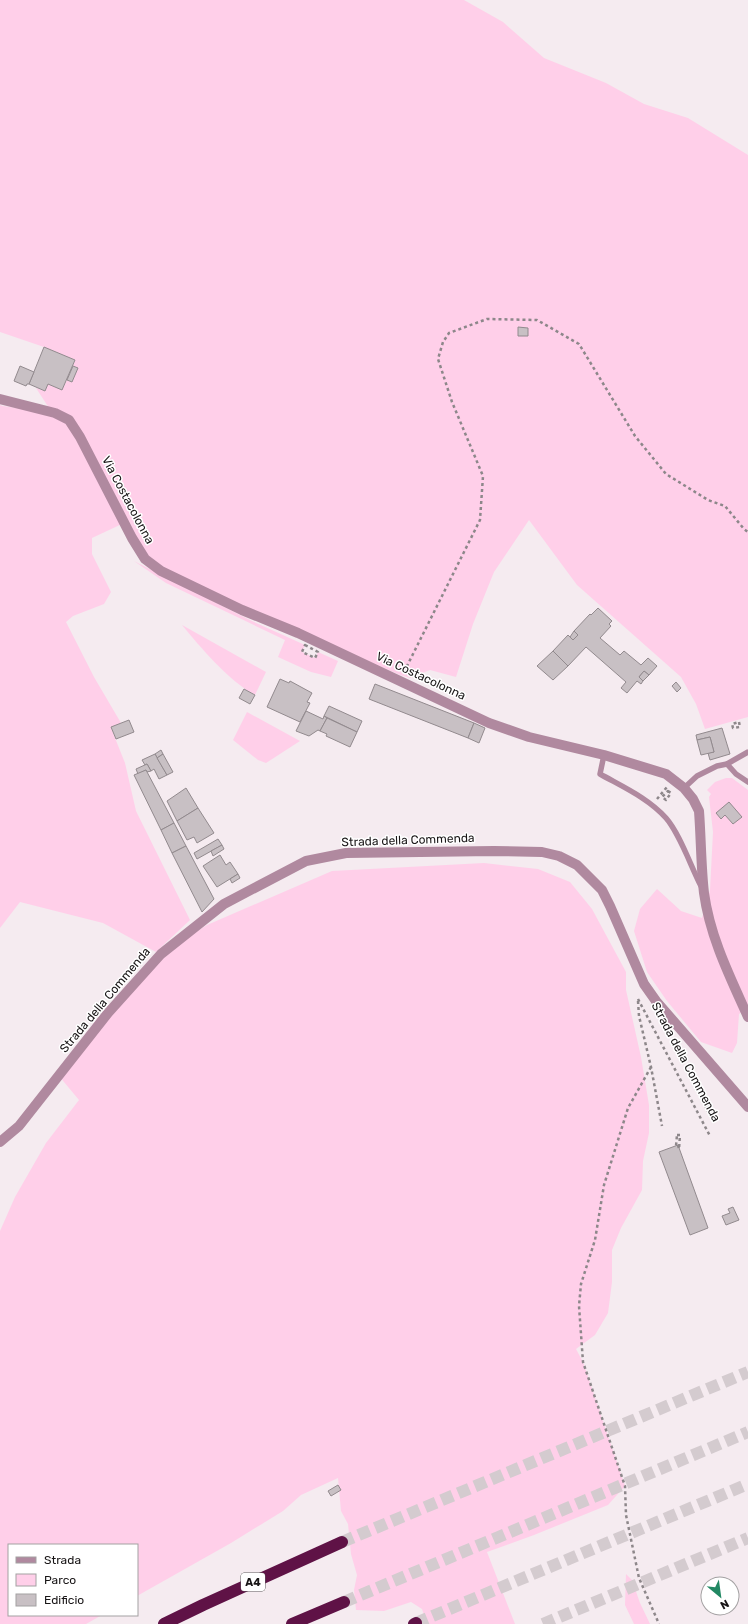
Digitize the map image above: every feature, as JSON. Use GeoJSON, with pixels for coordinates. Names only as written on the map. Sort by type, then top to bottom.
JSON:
{"type":"FeatureCollection","features":[{"type":"Feature","properties":{"kind":"highway","name":"A4"},"geometry":{"type":"LineString","coordinates":[[164,1624],[342,1542]]}},
{"type":"Feature","properties":{"kind":"highway"},"geometry":{"type":"LineString","coordinates":[[292,1624],[344,1602]]}},
{"type":"Feature","properties":{"kind":"street","name":"Via Costacolonna"},"geometry":{"type":"LineString","coordinates":[[0,399],[55,413],[69,420],[80,437],[132,538],[145,559],[161,571],[242,610],[298,633],[489,723],[529,737],[604,755],[666,774],[684,788],[693,799],[699,810],[704,893],[718,949],[748,1017]]}},
{"type":"Feature","properties":{"kind":"street","name":"Strada della Commenda"},"geometry":{"type":"LineString","coordinates":[[0,1142],[19,1126],[108,1013],[161,954],[224,904],[306,861],[346,853],[494,851],[542,852],[559,856],[577,865],[602,890],[644,984],[656,1001],[748,1107]]}},
{"type":"Feature","properties":{"kind":"lane"},"geometry":{"type":"LineString","coordinates":[[684,788],[697,776],[717,766],[727,764],[748,752]]}},
{"type":"Feature","properties":{"kind":"lane"},"geometry":{"type":"LineString","coordinates":[[604,755],[600,774],[639,795],[667,818],[704,893]]}},
{"type":"Feature","properties":{"kind":"lane"},"geometry":{"type":"LineString","coordinates":[[727,764],[736,774],[748,782]]}},
{"type":"Feature","properties":{"kind":"path"},"geometry":{"type":"LineString","coordinates":[[400,681],[480,520],[483,476],[452,402],[438,358],[442,342],[449,333],[487,319],[537,320],[579,344],[635,436],[666,474],[708,500],[725,506],[748,532]]}},
{"type":"Feature","properties":{"kind":"path"},"geometry":{"type":"LineString","coordinates":[[660,796],[664,790]]}},
{"type":"Feature","properties":{"kind":"path","name":"Strada della Commenda"},"geometry":{"type":"LineString","coordinates":[[644,984],[638,999],[639,1016],[651,1067],[662,1126]]}},
{"type":"Feature","properties":{"kind":"path","name":"Strada della Commenda"},"geometry":{"type":"LineString","coordinates":[[638,999],[710,1136]]}},
{"type":"Feature","properties":{"kind":"path"},"geometry":{"type":"LineString","coordinates":[[651,1067],[628,1108],[604,1185],[595,1240],[581,1284],[580,1306],[583,1362],[625,1486],[626,1515],[639,1578],[660,1624]]}},
{"type":"Feature","properties":{"kind":"path"},"geometry":{"type":"LineString","coordinates":[[677,1135],[680,1135],[680,1142],[679,1149],[678,1145],[676,1146],[677,1135]]}},
{"type":"Feature","properties":{"kind":"green space"},"geometry":{"type":"Polygon","coordinates":[[[0,0],[464,0],[503,22],[544,58],[606,83],[644,104],[688,118],[748,155],[748,717],[705,729],[696,704],[681,677],[577,585],[529,520],[494,572],[473,624],[456,677],[430,670],[410,678],[241,606],[145,559],[124,523],[92,538],[92,554],[111,592],[104,604],[73,616],[66,622],[94,677],[121,723],[111,728],[125,763],[136,811],[190,920],[156,952],[103,923],[20,902],[0,928],[0,405],[55,413],[49,408],[36,388],[45,391],[48,384],[62,390],[67,380],[72,382],[78,368],[73,366],[75,360],[44,347],[0,332],[0,0]]]}},
{"type":"Feature","properties":{"kind":"green space"},"geometry":{"type":"Polygon","coordinates":[[[134,561],[252,621],[305,645],[302,652],[315,658],[318,652],[338,661],[331,677],[311,672],[278,657],[285,640],[166,583],[134,561]]]}},
{"type":"Feature","properties":{"kind":"green space"},"geometry":{"type":"Polygon","coordinates":[[[182,625],[266,672],[255,695],[245,689],[226,673],[206,653],[182,625]]]}},
{"type":"Feature","properties":{"kind":"green space"},"geometry":{"type":"Polygon","coordinates":[[[247,712],[300,741],[266,763],[258,760],[233,740],[247,712]]]}},
{"type":"Feature","properties":{"kind":"green space"},"geometry":{"type":"Polygon","coordinates":[[[726,778],[732,778],[748,790],[748,1007],[739,1014],[737,1043],[732,1053],[701,1042],[667,1001],[647,972],[634,931],[640,909],[657,889],[681,911],[702,918],[710,890],[713,832],[709,797],[711,794],[707,790],[715,782],[726,778]]]}},
{"type":"Feature","properties":{"kind":"green space"},"geometry":{"type":"Polygon","coordinates":[[[484,863],[538,869],[570,882],[592,909],[626,972],[626,990],[641,1057],[649,1105],[649,1133],[643,1161],[642,1190],[621,1228],[612,1250],[612,1282],[608,1313],[595,1335],[576,1349],[583,1362],[625,1486],[608,1505],[487,1552],[515,1624],[427,1624],[422,1609],[411,1602],[384,1611],[356,1610],[354,1590],[357,1575],[351,1554],[348,1524],[341,1511],[338,1478],[301,1495],[283,1511],[231,1543],[138,1595],[138,1544],[8,1544],[8,1616],[100,1616],[86,1624],[0,1624],[0,1231],[15,1197],[46,1143],[79,1100],[59,1076],[161,954],[207,925],[332,871],[484,863]]]}},
{"type":"Feature","properties":{"kind":"green space"},"geometry":{"type":"Polygon","coordinates":[[[626,1574],[632,1580],[640,1603],[650,1624],[634,1624],[625,1605],[626,1574]]]}},
{"type":"Feature","properties":{"kind":"building"},"geometry":{"type":"Polygon","coordinates":[[[518,327],[528,328],[528,336],[518,336],[518,327]]]}},
{"type":"Feature","properties":{"kind":"building"},"geometry":{"type":"Polygon","coordinates":[[[44,347],[75,360],[62,390],[48,384],[45,391],[29,384],[44,347]]]}},
{"type":"Feature","properties":{"kind":"building"},"geometry":{"type":"Polygon","coordinates":[[[20,366],[34,372],[29,384],[26,386],[14,381],[20,366]]]}},
{"type":"Feature","properties":{"kind":"building"},"geometry":{"type":"Polygon","coordinates":[[[73,366],[78,368],[72,382],[67,380],[73,366]]]}},
{"type":"Feature","properties":{"kind":"building"},"geometry":{"type":"Polygon","coordinates":[[[598,608],[612,621],[609,624],[611,626],[600,638],[620,655],[624,651],[641,665],[648,658],[657,666],[649,675],[644,671],[639,677],[643,681],[641,684],[637,681],[627,693],[621,688],[626,682],[586,647],[568,666],[553,651],[568,635],[573,640],[578,635],[574,631],[590,614],[591,615],[598,608]]]}},
{"type":"Feature","properties":{"kind":"building"},"geometry":{"type":"Polygon","coordinates":[[[574,631],[578,635],[573,640],[570,637],[574,631]]]}},
{"type":"Feature","properties":{"kind":"building"},"geometry":{"type":"Polygon","coordinates":[[[553,651],[568,666],[553,680],[537,666],[553,651]]]}},
{"type":"Feature","properties":{"kind":"building"},"geometry":{"type":"Polygon","coordinates":[[[644,671],[649,675],[643,681],[639,677],[644,671]]]}},
{"type":"Feature","properties":{"kind":"building"},"geometry":{"type":"Polygon","coordinates":[[[280,679],[289,683],[290,681],[312,693],[307,702],[310,703],[300,722],[267,707],[280,679]]]}},
{"type":"Feature","properties":{"kind":"building"},"geometry":{"type":"Polygon","coordinates":[[[676,682],[681,688],[677,692],[672,686],[676,682]]]}},
{"type":"Feature","properties":{"kind":"building"},"geometry":{"type":"Polygon","coordinates":[[[375,684],[474,723],[468,738],[369,699],[375,684]]]}},
{"type":"Feature","properties":{"kind":"building"},"geometry":{"type":"Polygon","coordinates":[[[244,689],[255,695],[250,704],[239,698],[244,689]]]}},
{"type":"Feature","properties":{"kind":"building"},"geometry":{"type":"Polygon","coordinates":[[[329,706],[362,721],[357,732],[324,716],[329,706]]]}},
{"type":"Feature","properties":{"kind":"building"},"geometry":{"type":"Polygon","coordinates":[[[306,711],[323,719],[324,716],[327,718],[320,731],[318,730],[309,736],[296,731],[306,711]]]}},
{"type":"Feature","properties":{"kind":"building"},"geometry":{"type":"Polygon","coordinates":[[[327,718],[357,732],[350,747],[326,736],[327,734],[320,731],[327,718]]]}},
{"type":"Feature","properties":{"kind":"building"},"geometry":{"type":"Polygon","coordinates":[[[129,720],[134,732],[116,739],[111,727],[129,720]]]}},
{"type":"Feature","properties":{"kind":"building"},"geometry":{"type":"Polygon","coordinates":[[[474,723],[485,728],[479,743],[468,738],[474,723]]]}},
{"type":"Feature","properties":{"kind":"building"},"geometry":{"type":"Polygon","coordinates":[[[722,728],[730,754],[710,760],[708,753],[714,752],[710,737],[697,740],[696,735],[722,728]]]}},
{"type":"Feature","properties":{"kind":"building"},"geometry":{"type":"Polygon","coordinates":[[[710,737],[714,752],[701,755],[697,740],[710,737]]]}},
{"type":"Feature","properties":{"kind":"building"},"geometry":{"type":"Polygon","coordinates":[[[161,750],[163,754],[157,758],[155,754],[161,750]]]}},
{"type":"Feature","properties":{"kind":"building"},"geometry":{"type":"Polygon","coordinates":[[[155,754],[167,775],[159,779],[154,769],[151,771],[147,764],[145,765],[142,760],[155,754]]]}},
{"type":"Feature","properties":{"kind":"building"},"geometry":{"type":"Polygon","coordinates":[[[163,754],[173,772],[167,775],[157,758],[163,754]]]}},
{"type":"Feature","properties":{"kind":"building"},"geometry":{"type":"Polygon","coordinates":[[[147,764],[151,771],[147,772],[146,770],[138,774],[136,769],[147,764]]]}},
{"type":"Feature","properties":{"kind":"building"},"geometry":{"type":"Polygon","coordinates":[[[146,770],[174,823],[161,830],[134,775],[146,770]]]}},
{"type":"Feature","properties":{"kind":"building"},"geometry":{"type":"Polygon","coordinates":[[[186,788],[198,808],[177,821],[167,801],[186,788]]]}},
{"type":"Feature","properties":{"kind":"building"},"geometry":{"type":"Polygon","coordinates":[[[729,802],[742,817],[733,824],[725,815],[721,819],[716,813],[729,802]]]}},
{"type":"Feature","properties":{"kind":"building"},"geometry":{"type":"Polygon","coordinates":[[[198,808],[214,833],[197,843],[194,837],[187,840],[177,821],[198,808]]]}},
{"type":"Feature","properties":{"kind":"building"},"geometry":{"type":"Polygon","coordinates":[[[174,823],[186,846],[172,853],[161,830],[174,823]]]}},
{"type":"Feature","properties":{"kind":"building"},"geometry":{"type":"Polygon","coordinates":[[[218,839],[222,845],[197,859],[194,853],[218,839]]]}},
{"type":"Feature","properties":{"kind":"building"},"geometry":{"type":"Polygon","coordinates":[[[222,845],[224,849],[213,856],[211,851],[222,845]]]}},
{"type":"Feature","properties":{"kind":"building"},"geometry":{"type":"Polygon","coordinates":[[[186,846],[214,899],[202,912],[172,853],[186,846]]]}},
{"type":"Feature","properties":{"kind":"building"},"geometry":{"type":"Polygon","coordinates":[[[220,855],[226,865],[230,862],[238,874],[217,887],[203,866],[220,855]]]}},
{"type":"Feature","properties":{"kind":"building"},"geometry":{"type":"Polygon","coordinates":[[[238,874],[240,878],[232,883],[230,879],[238,874]]]}},
{"type":"Feature","properties":{"kind":"building"},"geometry":{"type":"Polygon","coordinates":[[[709,1103],[713,1113],[709,1115],[704,1105],[709,1103]]]}},
{"type":"Feature","properties":{"kind":"building"},"geometry":{"type":"Polygon","coordinates":[[[678,1145],[708,1228],[690,1235],[659,1152],[678,1145]]]}},
{"type":"Feature","properties":{"kind":"building"},"geometry":{"type":"Polygon","coordinates":[[[733,1207],[739,1220],[726,1225],[722,1216],[730,1213],[728,1209],[733,1207]]]}},
{"type":"Feature","properties":{"kind":"building"},"geometry":{"type":"Polygon","coordinates":[[[338,1485],[341,1490],[331,1496],[328,1491],[338,1485]]]}},
{"type":"Feature","properties":{"kind":"tunnel"},"geometry":{"type":"LineString","coordinates":[[342,1542],[748,1372]]}},
{"type":"Feature","properties":{"kind":"tunnel"},"geometry":{"type":"LineString","coordinates":[[344,1602],[748,1432]]}},
{"type":"Feature","properties":{"kind":"tunnel"},"geometry":{"type":"LineString","coordinates":[[416,1623],[748,1484]]}},
{"type":"Feature","properties":{"kind":"tunnel"},"geometry":{"type":"LineString","coordinates":[[543,1624],[748,1538]]}}]}
